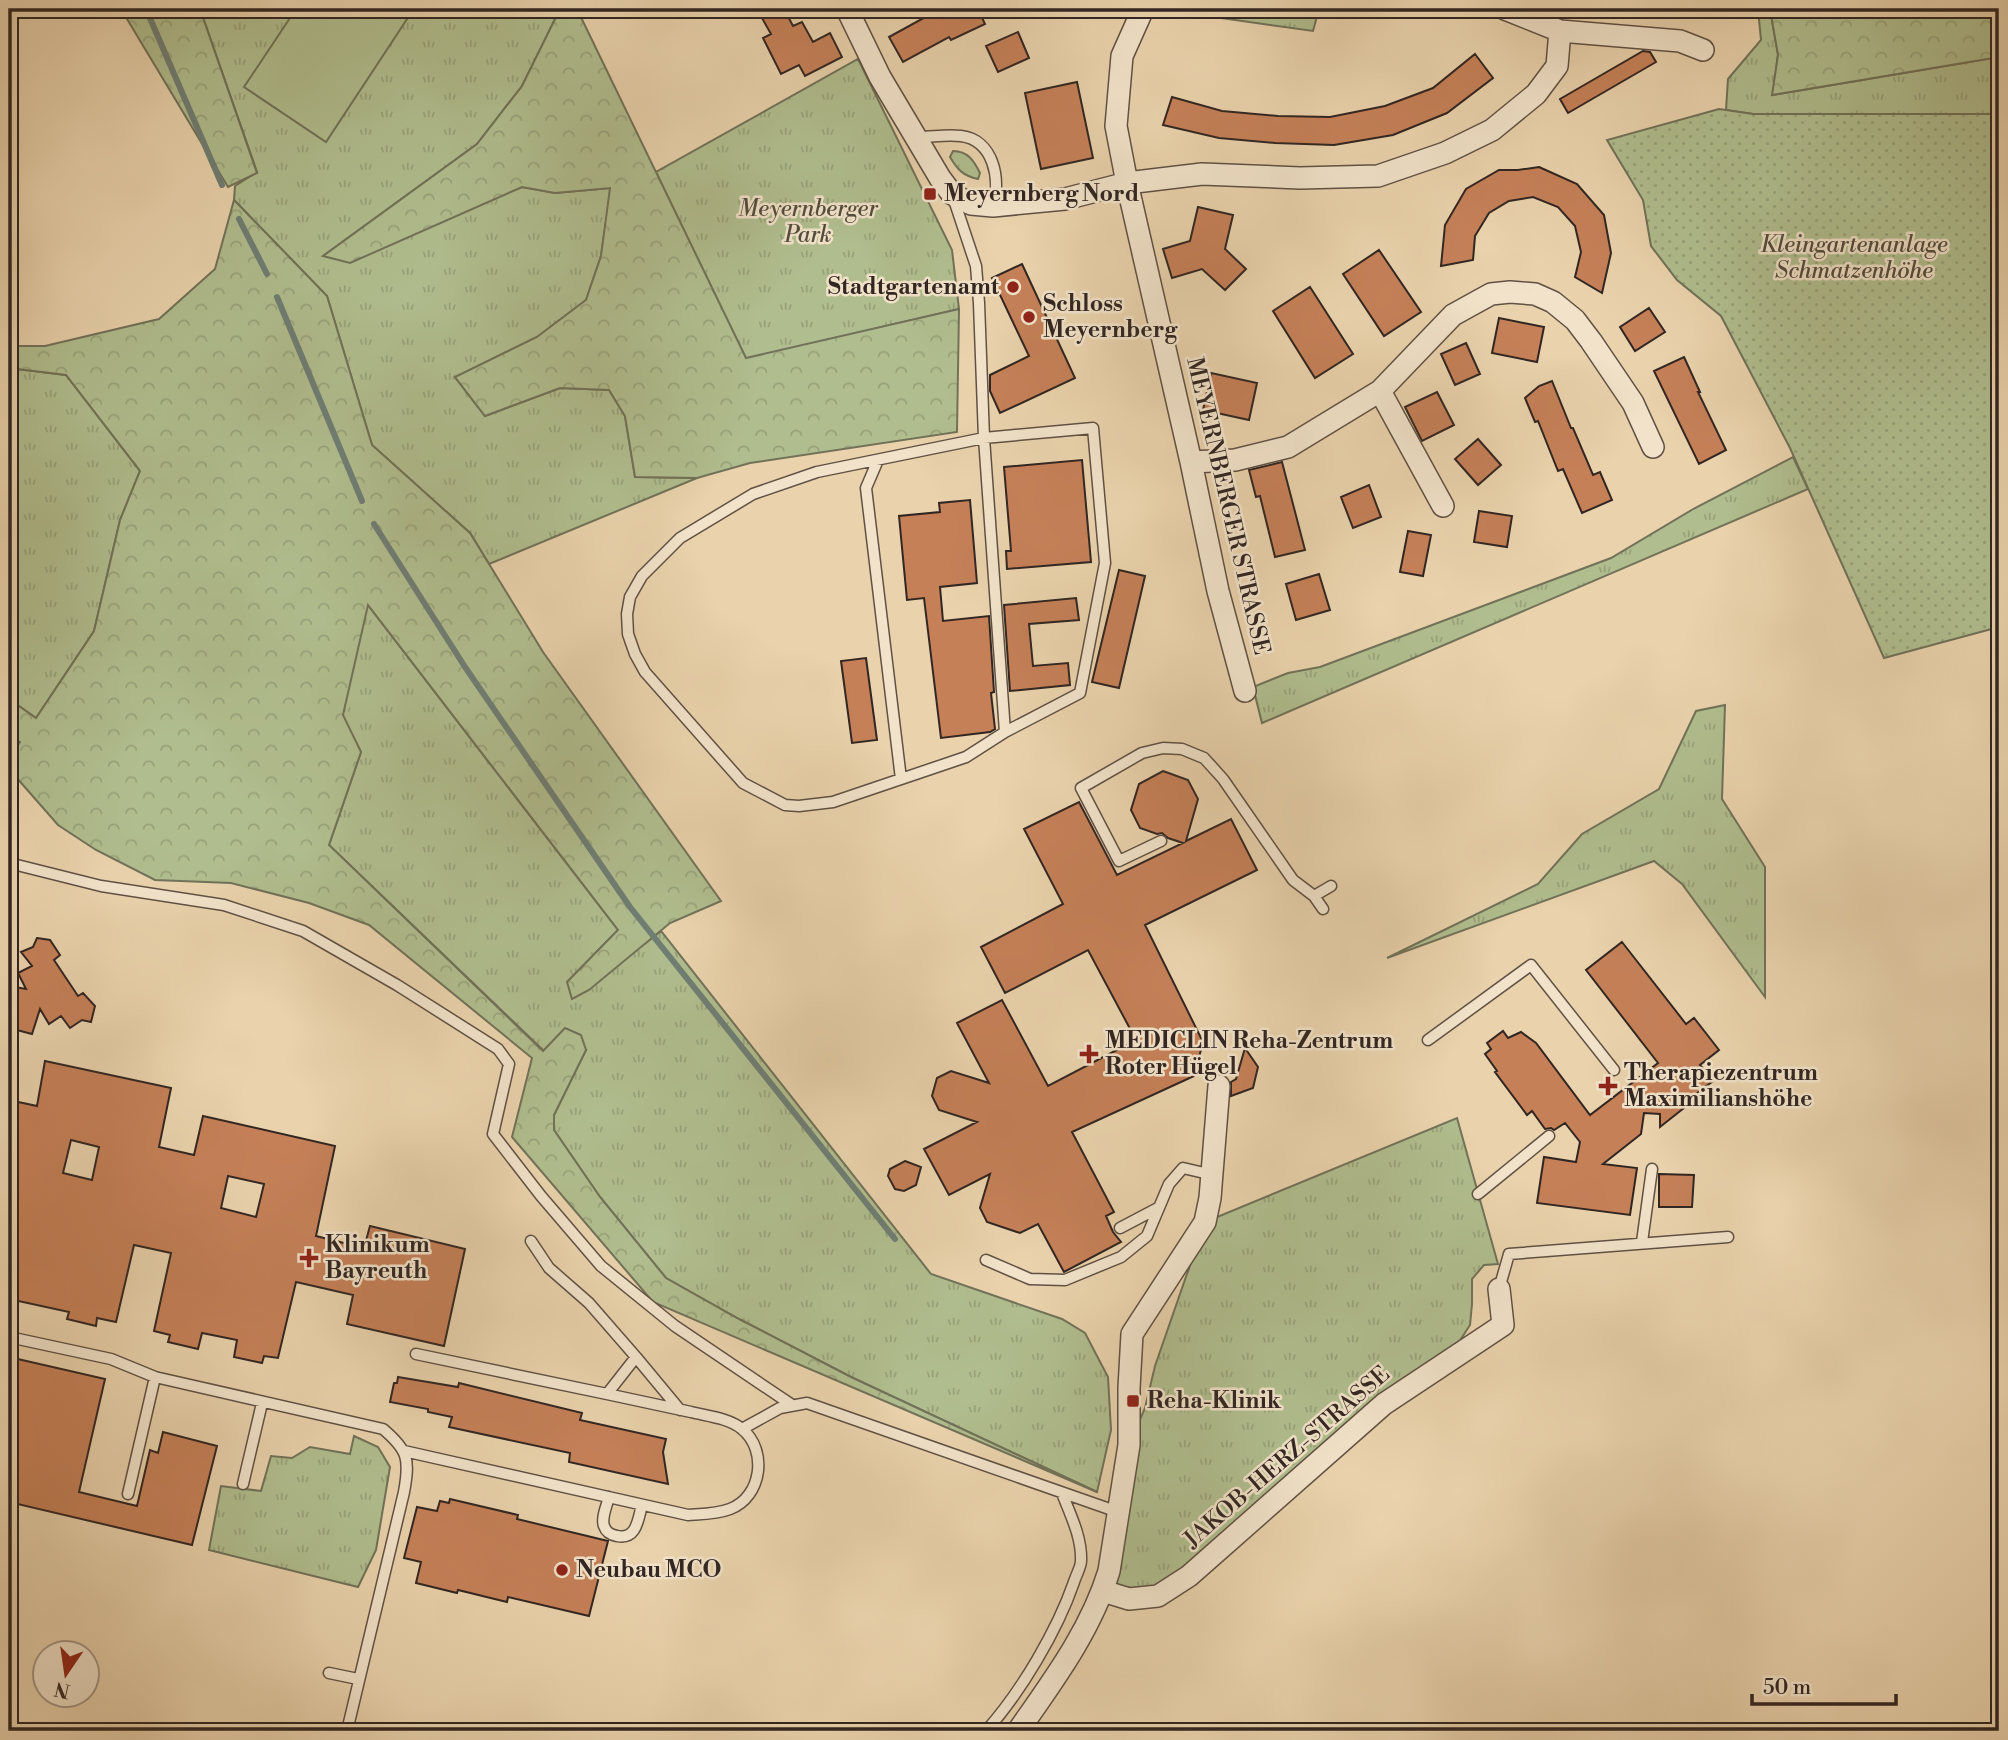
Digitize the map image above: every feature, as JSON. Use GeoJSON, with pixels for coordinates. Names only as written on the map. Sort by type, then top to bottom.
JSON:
{"type":"FeatureCollection","features":[{"type":"Feature","properties":{"kind":"street"},"geometry":{"type":"LineString","coordinates":[[847,9],[880,77],[940,178],[952,194],[971,204],[993,206],[1065,199],[1126,183],[1202,174],[1300,178],[1378,176],[1390,173],[1445,153],[1492,130],[1536,94],[1557,66],[1560,31]]}},
{"type":"Feature","properties":{"kind":"street","name":"MEYERNBERGER STRASSE"},"geometry":{"type":"LineString","coordinates":[[1143,9],[1122,56],[1116,126],[1126,183],[1218,591],[1245,691]]}},
{"type":"Feature","properties":{"kind":"street"},"geometry":{"type":"LineString","coordinates":[[1505,9],[1560,31],[1680,41],[1703,50]]}},
{"type":"Feature","properties":{"kind":"street"},"geometry":{"type":"LineString","coordinates":[[1191,462],[1235,460],[1288,447],[1380,391],[1453,315],[1491,294],[1510,292],[1535,294],[1553,302],[1574,320],[1633,403],[1653,447]]}},
{"type":"Feature","properties":{"kind":"street"},"geometry":{"type":"LineString","coordinates":[[1380,391],[1443,506]]}},
{"type":"Feature","properties":{"kind":"street"},"geometry":{"type":"LineString","coordinates":[[1018,1731],[1070,1655],[1103,1591],[1109,1571],[1129,1445],[1132,1334],[1205,1222],[1213,1175],[1219,1086]]}},
{"type":"Feature","properties":{"kind":"street","name":"JAKOB-HERZ-STRASSE"},"geometry":{"type":"LineString","coordinates":[[1103,1591],[1129,1599],[1158,1596],[1189,1576],[1384,1404],[1503,1325],[1499,1289]]}},
{"type":"Feature","properties":{"kind":"lane"},"geometry":{"type":"LineString","coordinates":[[917,137],[962,136],[975,140],[985,149],[993,161],[997,192],[993,206]]}},
{"type":"Feature","properties":{"kind":"lane"},"geometry":{"type":"LineString","coordinates":[[952,194],[976,266],[984,438],[1005,732]]}},
{"type":"Feature","properties":{"kind":"lane"},"geometry":{"type":"LineString","coordinates":[[1093,428],[1105,563],[1080,692],[1005,732],[966,757],[833,802],[785,804],[743,783],[645,672],[635,654],[628,634],[626,614],[629,597],[642,576],[680,538],[753,494],[817,472],[984,438],[1093,428]]}},
{"type":"Feature","properties":{"kind":"lane"},"geometry":{"type":"LineString","coordinates":[[878,460],[866,488],[901,779]]}},
{"type":"Feature","properties":{"kind":"lane"},"geometry":{"type":"LineString","coordinates":[[1161,841],[1119,861],[1081,788],[1142,753],[1163,748],[1182,749],[1204,758],[1223,779],[1293,880],[1314,896],[1323,909]]}},
{"type":"Feature","properties":{"kind":"lane"},"geometry":{"type":"LineString","coordinates":[[9,863],[101,886],[224,905],[303,931],[397,985],[498,1049],[509,1064],[492,1134],[541,1196],[601,1266],[675,1326],[792,1405]]}},
{"type":"Feature","properties":{"kind":"lane"},"geometry":{"type":"LineString","coordinates":[[1314,896],[1331,886]]}},
{"type":"Feature","properties":{"kind":"lane"},"geometry":{"type":"LineString","coordinates":[[1428,1040],[1531,965],[1614,1070]]}},
{"type":"Feature","properties":{"kind":"lane"},"geometry":{"type":"LineString","coordinates":[[1478,1194],[1549,1136]]}},
{"type":"Feature","properties":{"kind":"lane"},"geometry":{"type":"LineString","coordinates":[[986,1260],[1030,1279],[1065,1280],[1121,1257],[1147,1236],[1169,1184],[1183,1168],[1213,1175]]}},
{"type":"Feature","properties":{"kind":"lane"},"geometry":{"type":"LineString","coordinates":[[1642,1242],[1653,1169]]}},
{"type":"Feature","properties":{"kind":"lane"},"geometry":{"type":"LineString","coordinates":[[1120,1228],[1158,1208]]}},
{"type":"Feature","properties":{"kind":"lane"},"geometry":{"type":"LineString","coordinates":[[1499,1289],[1509,1254],[1728,1237]]}},
{"type":"Feature","properties":{"kind":"lane"},"geometry":{"type":"LineString","coordinates":[[531,1241],[549,1268],[589,1303],[680,1410]]}},
{"type":"Feature","properties":{"kind":"lane"},"geometry":{"type":"LineString","coordinates":[[9,1336],[111,1359],[155,1377],[383,1429],[396,1440],[404,1451],[407,1476],[346,1731]]}},
{"type":"Feature","properties":{"kind":"lane"},"geometry":{"type":"LineString","coordinates":[[404,1451],[688,1515],[732,1509],[750,1495],[757,1480],[758,1462],[752,1443],[742,1429],[719,1418],[416,1354]]}},
{"type":"Feature","properties":{"kind":"lane"},"geometry":{"type":"LineString","coordinates":[[607,1394],[636,1357]]}},
{"type":"Feature","properties":{"kind":"lane"},"geometry":{"type":"LineString","coordinates":[[128,1494],[155,1377]]}},
{"type":"Feature","properties":{"kind":"lane"},"geometry":{"type":"LineString","coordinates":[[243,1484],[262,1403]]}},
{"type":"Feature","properties":{"kind":"lane"},"geometry":{"type":"LineString","coordinates":[[742,1429],[780,1408],[807,1403],[1118,1512]]}},
{"type":"Feature","properties":{"kind":"lane"},"geometry":{"type":"LineString","coordinates":[[986,1731],[1031,1668],[1066,1604],[1081,1562],[1076,1529],[1062,1493]]}},
{"type":"Feature","properties":{"kind":"lane"},"geometry":{"type":"LineString","coordinates":[[609,1497],[604,1518],[605,1529],[611,1535],[628,1536],[636,1528],[642,1505]]}},
{"type":"Feature","properties":{"kind":"lane"},"geometry":{"type":"LineString","coordinates":[[329,1673],[358,1679]]}},
{"type":"Feature","properties":{"kind":"green space"},"geometry":{"type":"Polygon","coordinates":[[[121,9],[200,9],[257,173],[228,187],[121,9]]]}},
{"type":"Feature","properties":{"kind":"green space"},"geometry":{"type":"Polygon","coordinates":[[[200,9],[560,9],[522,86],[477,144],[323,256],[466,210],[522,187],[555,193],[611,188],[601,256],[586,300],[537,337],[455,377],[485,416],[560,388],[609,390],[625,416],[635,477],[697,478],[489,564],[470,533],[372,445],[327,296],[234,200],[235,186],[257,172],[200,9]]]}},
{"type":"Feature","properties":{"kind":"green space"},"geometry":{"type":"Polygon","coordinates":[[[296,9],[413,10],[326,142],[244,87],[296,9]]]}},
{"type":"Feature","properties":{"kind":"green space"},"geometry":{"type":"Polygon","coordinates":[[[560,9],[577,9],[746,358],[959,309],[957,432],[750,463],[697,478],[635,477],[625,416],[609,390],[560,388],[485,416],[455,377],[537,337],[586,300],[601,256],[610,188],[555,193],[522,187],[350,263],[323,256],[477,144],[522,86],[560,9]]]}},
{"type":"Feature","properties":{"kind":"green space"},"geometry":{"type":"Polygon","coordinates":[[[1183,9],[1319,9],[1313,31],[1193,14],[1183,9]]]}},
{"type":"Feature","properties":{"kind":"green space"},"geometry":{"type":"Polygon","coordinates":[[[1758,9],[1770,9],[1778,54],[1773,95],[1999,57],[1999,114],[1753,114],[1726,110],[1728,79],[1761,40],[1758,9]]]}},
{"type":"Feature","properties":{"kind":"green space"},"geometry":{"type":"Polygon","coordinates":[[[1770,9],[1999,9],[1999,57],[1772,95],[1778,55],[1770,9]]]}},
{"type":"Feature","properties":{"kind":"green space","name":"Meyernberger Park"},"geometry":{"type":"Polygon","coordinates":[[[858,59],[952,250],[959,309],[746,359],[656,172],[858,59]]]}},
{"type":"Feature","properties":{"kind":"green space","name":"Kleingartenanlage Schmatzenhöhe"},"geometry":{"type":"Polygon","coordinates":[[[1719,109],[1753,114],[1999,114],[1999,627],[1884,658],[1790,448],[1721,316],[1677,280],[1651,246],[1643,200],[1607,140],[1719,109]]]}},
{"type":"Feature","properties":{"kind":"green space"},"geometry":{"type":"Polygon","coordinates":[[[953,151],[970,158],[980,173],[978,179],[964,174],[958,168],[950,157],[953,151]]]}},
{"type":"Feature","properties":{"kind":"green space"},"geometry":{"type":"Polygon","coordinates":[[[234,200],[327,296],[372,445],[470,533],[543,652],[721,901],[670,923],[589,990],[572,999],[567,982],[618,930],[368,605],[343,715],[361,752],[329,845],[543,1051],[565,1028],[581,1035],[586,1050],[554,1115],[554,1130],[600,1197],[666,1278],[851,1377],[1097,1492],[653,1302],[512,1137],[532,1058],[369,925],[309,903],[231,883],[155,880],[96,850],[58,825],[9,769],[9,758],[20,742],[9,735],[9,699],[36,718],[94,631],[120,520],[140,471],[66,375],[9,368],[9,346],[45,346],[159,319],[215,269],[234,200]]]}},
{"type":"Feature","properties":{"kind":"green space"},"geometry":{"type":"Polygon","coordinates":[[[9,368],[66,375],[140,471],[120,520],[94,631],[36,718],[9,699],[9,368]]]}},
{"type":"Feature","properties":{"kind":"green space"},"geometry":{"type":"Polygon","coordinates":[[[1793,457],[1808,489],[1262,723],[1253,687],[1288,673],[1320,667],[1611,558],[1695,508],[1793,457]]]}},
{"type":"Feature","properties":{"kind":"green space"},"geometry":{"type":"Polygon","coordinates":[[[367,604],[618,930],[567,982],[646,943],[661,931],[931,1274],[1062,1319],[1085,1333],[1108,1377],[1111,1430],[1097,1492],[851,1377],[666,1278],[600,1197],[554,1130],[554,1115],[586,1050],[544,1051],[329,845],[361,752],[342,715],[367,604]]]}},
{"type":"Feature","properties":{"kind":"green space"},"geometry":{"type":"Polygon","coordinates":[[[1725,705],[1722,799],[1765,867],[1765,997],[1682,884],[1654,861],[1387,958],[1538,884],[1582,834],[1659,789],[1696,711],[1725,705]]]}},
{"type":"Feature","properties":{"kind":"green space"},"geometry":{"type":"Polygon","coordinates":[[[1457,1118],[1498,1264],[1484,1265],[1472,1279],[1470,1325],[1459,1342],[1158,1596],[1103,1591],[1129,1445],[1145,1408],[1155,1366],[1205,1222],[1457,1118]]]}},
{"type":"Feature","properties":{"kind":"green space"},"geometry":{"type":"Polygon","coordinates":[[[354,1436],[378,1447],[390,1467],[376,1550],[358,1587],[209,1550],[221,1486],[261,1491],[271,1456],[292,1458],[310,1447],[350,1454],[354,1436]]]}},
{"type":"Feature","properties":{"kind":"building"},"geometry":{"type":"Polygon","coordinates":[[[757,9],[784,9],[793,26],[802,22],[813,42],[830,33],[842,57],[805,76],[799,65],[781,74],[763,38],[771,34],[757,9]]]}},
{"type":"Feature","properties":{"kind":"building"},"geometry":{"type":"Polygon","coordinates":[[[940,9],[978,9],[985,24],[951,40],[949,37],[903,62],[889,37],[940,9]]]}},
{"type":"Feature","properties":{"kind":"building"},"geometry":{"type":"Polygon","coordinates":[[[1018,32],[1029,58],[998,72],[986,46],[1018,32]]]}},
{"type":"Feature","properties":{"kind":"building"},"geometry":{"type":"Polygon","coordinates":[[[1643,51],[1650,52],[1656,62],[1568,113],[1560,99],[1643,51]]]}},
{"type":"Feature","properties":{"kind":"building"},"geometry":{"type":"Polygon","coordinates":[[[1475,54],[1493,78],[1447,113],[1393,135],[1334,145],[1275,143],[1219,138],[1163,125],[1172,97],[1222,111],[1278,116],[1330,117],[1385,106],[1433,88],[1475,54]]]}},
{"type":"Feature","properties":{"kind":"building"},"geometry":{"type":"Polygon","coordinates":[[[1077,82],[1093,158],[1041,169],[1025,93],[1077,82]]]}},
{"type":"Feature","properties":{"kind":"building"},"geometry":{"type":"Polygon","coordinates":[[[1539,167],[1577,184],[1604,215],[1611,253],[1602,293],[1575,277],[1581,252],[1575,226],[1558,207],[1533,197],[1509,201],[1489,213],[1475,236],[1473,260],[1441,266],[1445,225],[1466,189],[1499,170],[1539,167]]]}},
{"type":"Feature","properties":{"kind":"building"},"geometry":{"type":"Polygon","coordinates":[[[1198,207],[1233,215],[1225,249],[1246,269],[1225,290],[1202,269],[1172,278],[1163,249],[1190,241],[1198,207]]]}},
{"type":"Feature","properties":{"kind":"building"},"geometry":{"type":"Polygon","coordinates":[[[1379,250],[1421,312],[1384,336],[1343,274],[1379,250]]]}},
{"type":"Feature","properties":{"kind":"building","name":"Schloss Meyernberg"},"geometry":{"type":"Polygon","coordinates":[[[1022,264],[1075,378],[1000,413],[990,391],[990,375],[1029,356],[992,278],[1022,264]]]}},
{"type":"Feature","properties":{"kind":"building"},"geometry":{"type":"Polygon","coordinates":[[[1310,287],[1353,354],[1315,378],[1273,311],[1310,287]]]}},
{"type":"Feature","properties":{"kind":"building"},"geometry":{"type":"Polygon","coordinates":[[[1649,308],[1665,332],[1635,351],[1620,327],[1649,308]]]}},
{"type":"Feature","properties":{"kind":"building"},"geometry":{"type":"Polygon","coordinates":[[[1499,318],[1544,327],[1537,362],[1492,353],[1499,318]]]}},
{"type":"Feature","properties":{"kind":"building"},"geometry":{"type":"Polygon","coordinates":[[[1466,343],[1480,374],[1455,385],[1441,354],[1466,343]]]}},
{"type":"Feature","properties":{"kind":"building"},"geometry":{"type":"Polygon","coordinates":[[[1684,357],[1726,450],[1699,464],[1654,371],[1684,357]]]}},
{"type":"Feature","properties":{"kind":"building"},"geometry":{"type":"Polygon","coordinates":[[[1211,373],[1257,383],[1249,420],[1203,410],[1211,373]]]}},
{"type":"Feature","properties":{"kind":"building"},"geometry":{"type":"Polygon","coordinates":[[[1552,381],[1593,475],[1600,472],[1612,500],[1582,513],[1563,469],[1558,471],[1538,421],[1535,422],[1525,398],[1539,386],[1552,381]]]}},
{"type":"Feature","properties":{"kind":"building"},"geometry":{"type":"Polygon","coordinates":[[[1437,392],[1454,425],[1422,441],[1405,407],[1437,392]]]}},
{"type":"Feature","properties":{"kind":"building"},"geometry":{"type":"Polygon","coordinates":[[[1478,439],[1501,465],[1478,485],[1455,459],[1478,439]]]}},
{"type":"Feature","properties":{"kind":"building"},"geometry":{"type":"Polygon","coordinates":[[[1082,460],[1091,562],[1007,569],[1006,551],[1011,551],[1004,467],[1082,460]]]}},
{"type":"Feature","properties":{"kind":"building"},"geometry":{"type":"Polygon","coordinates":[[[1282,462],[1305,550],[1275,557],[1260,496],[1256,497],[1249,470],[1282,462]]]}},
{"type":"Feature","properties":{"kind":"building"},"geometry":{"type":"Polygon","coordinates":[[[1369,485],[1381,517],[1353,528],[1341,497],[1369,485]]]}},
{"type":"Feature","properties":{"kind":"building"},"geometry":{"type":"Polygon","coordinates":[[[970,500],[977,583],[940,587],[943,621],[989,616],[995,729],[990,732],[941,738],[924,598],[907,600],[899,516],[940,512],[939,503],[970,500]]]}},
{"type":"Feature","properties":{"kind":"building"},"geometry":{"type":"Polygon","coordinates":[[[1479,511],[1512,516],[1507,547],[1474,542],[1479,511]]]}},
{"type":"Feature","properties":{"kind":"building"},"geometry":{"type":"Polygon","coordinates":[[[1408,531],[1431,535],[1423,576],[1400,572],[1408,531]]]}},
{"type":"Feature","properties":{"kind":"building"},"geometry":{"type":"Polygon","coordinates":[[[1119,570],[1145,576],[1119,688],[1092,682],[1119,570]]]}},
{"type":"Feature","properties":{"kind":"building"},"geometry":{"type":"Polygon","coordinates":[[[1319,574],[1330,610],[1296,620],[1286,584],[1319,574]]]}},
{"type":"Feature","properties":{"kind":"building"},"geometry":{"type":"Polygon","coordinates":[[[1076,598],[1079,620],[1029,624],[1033,666],[1068,663],[1070,685],[1010,691],[1004,605],[1076,598]]]}},
{"type":"Feature","properties":{"kind":"building"},"geometry":{"type":"Polygon","coordinates":[[[866,658],[877,740],[852,743],[841,661],[866,658]]]}},
{"type":"Feature","properties":{"kind":"building"},"geometry":{"type":"Polygon","coordinates":[[[1163,771],[1188,780],[1198,799],[1186,841],[1231,819],[1257,870],[1145,925],[1203,1042],[1194,1076],[1072,1132],[1114,1212],[1106,1216],[1121,1242],[1064,1272],[1038,1224],[1020,1233],[987,1222],[980,1208],[990,1174],[949,1195],[924,1149],[977,1122],[939,1110],[932,1096],[937,1078],[951,1071],[989,1083],[957,1023],[1002,1000],[1048,1086],[1136,1040],[1088,950],[1005,993],[981,947],[1063,904],[1024,829],[1079,802],[1117,875],[1183,843],[1162,833],[1140,828],[1131,810],[1139,784],[1163,771]]]}},
{"type":"Feature","properties":{"kind":"building"},"geometry":{"type":"Polygon","coordinates":[[[37,938],[50,940],[60,955],[54,960],[78,996],[83,993],[95,1006],[91,1022],[82,1020],[70,1028],[61,1016],[49,1024],[40,1009],[32,1034],[9,1028],[9,986],[26,989],[18,973],[32,966],[21,952],[33,947],[37,938]]]}},
{"type":"Feature","properties":{"kind":"building"},"geometry":{"type":"Polygon","coordinates":[[[1622,942],[1686,1024],[1694,1018],[1719,1050],[1700,1065],[1713,1081],[1660,1127],[1660,1114],[1644,1113],[1641,1134],[1603,1164],[1637,1168],[1630,1215],[1537,1203],[1544,1157],[1576,1162],[1580,1142],[1565,1123],[1554,1130],[1545,1129],[1532,1111],[1527,1115],[1485,1054],[1491,1049],[1487,1043],[1503,1031],[1508,1038],[1521,1032],[1536,1043],[1590,1115],[1658,1063],[1586,970],[1622,942]]]}},
{"type":"Feature","properties":{"kind":"building"},"geometry":{"type":"Polygon","coordinates":[[[1245,1048],[1258,1067],[1253,1088],[1231,1096],[1231,1082],[1236,1079],[1245,1048]]]}},
{"type":"Feature","properties":{"kind":"building"},"geometry":{"type":"Polygon","coordinates":[[[45,1061],[171,1088],[159,1147],[194,1155],[203,1116],[335,1146],[316,1236],[364,1248],[370,1226],[465,1249],[444,1346],[347,1324],[353,1295],[296,1282],[278,1358],[264,1356],[262,1363],[234,1357],[237,1340],[202,1333],[198,1349],[168,1342],[170,1335],[154,1331],[171,1253],[134,1245],[116,1322],[97,1318],[96,1326],[67,1319],[69,1312],[9,1299],[9,1160],[12,1160],[18,1127],[9,1125],[9,1100],[37,1106],[45,1061]],[[71,1140],[63,1173],[92,1180],[99,1147],[71,1140]],[[228,1176],[221,1208],[256,1217],[264,1184],[228,1176]]]}},
{"type":"Feature","properties":{"kind":"building"},"geometry":{"type":"Polygon","coordinates":[[[905,1161],[921,1167],[916,1185],[904,1191],[895,1189],[888,1176],[890,1169],[905,1161]]]}},
{"type":"Feature","properties":{"kind":"building"},"geometry":{"type":"Polygon","coordinates":[[[1659,1174],[1694,1175],[1692,1207],[1659,1207],[1659,1174]]]}},
{"type":"Feature","properties":{"kind":"building"},"geometry":{"type":"Polygon","coordinates":[[[9,1357],[105,1379],[79,1492],[137,1506],[150,1450],[158,1453],[163,1432],[217,1446],[192,1545],[9,1502],[9,1357]]]}},
{"type":"Feature","properties":{"kind":"building"},"geometry":{"type":"Polygon","coordinates":[[[398,1377],[458,1387],[459,1383],[582,1413],[580,1420],[666,1439],[663,1452],[668,1484],[569,1462],[570,1453],[449,1427],[452,1417],[428,1412],[428,1409],[390,1402],[398,1377]]]}},
{"type":"Feature","properties":{"kind":"building"},"geometry":{"type":"Polygon","coordinates":[[[450,1499],[518,1515],[517,1519],[608,1541],[589,1616],[508,1597],[507,1602],[416,1583],[421,1562],[404,1558],[417,1507],[437,1511],[440,1501],[449,1503],[450,1499]]]}},
{"type":"Feature","properties":{"kind":"waterway"},"geometry":{"type":"LineString","coordinates":[[146,9],[222,185]]}},
{"type":"Feature","properties":{"kind":"waterway"},"geometry":{"type":"LineString","coordinates":[[239,219],[267,274]]}},
{"type":"Feature","properties":{"kind":"waterway"},"geometry":{"type":"LineString","coordinates":[[277,297],[362,501]]}},
{"type":"Feature","properties":{"kind":"waterway"},"geometry":{"type":"LineString","coordinates":[[374,524],[465,667],[630,907],[895,1239]]}},
{"type":"Feature","properties":{"kind":"place","name":"Meyernberg Nord"},"geometry":{"type":"Point","coordinates":[930,194]}},
{"type":"Feature","properties":{"kind":"place","name":"Stadtgartenamt"},"geometry":{"type":"Point","coordinates":[1013,287]}},
{"type":"Feature","properties":{"kind":"place","name":"Schloss Meyernberg"},"geometry":{"type":"Point","coordinates":[1029,317]}},
{"type":"Feature","properties":{"kind":"place","name":"MEDICLIN Reha-Zentrum Roter Hügel"},"geometry":{"type":"Point","coordinates":[1089,1054]}},
{"type":"Feature","properties":{"kind":"place","name":"Therapiezentrum Maximilianshöhe"},"geometry":{"type":"Point","coordinates":[1608,1086]}},
{"type":"Feature","properties":{"kind":"place","name":"Klinikum Bayreuth"},"geometry":{"type":"Point","coordinates":[309,1258]}},
{"type":"Feature","properties":{"kind":"place","name":"Reha-Klinik"},"geometry":{"type":"Point","coordinates":[1133,1401]}},
{"type":"Feature","properties":{"kind":"place","name":"Neubau MCO"},"geometry":{"type":"Point","coordinates":[562,1570]}}]}
